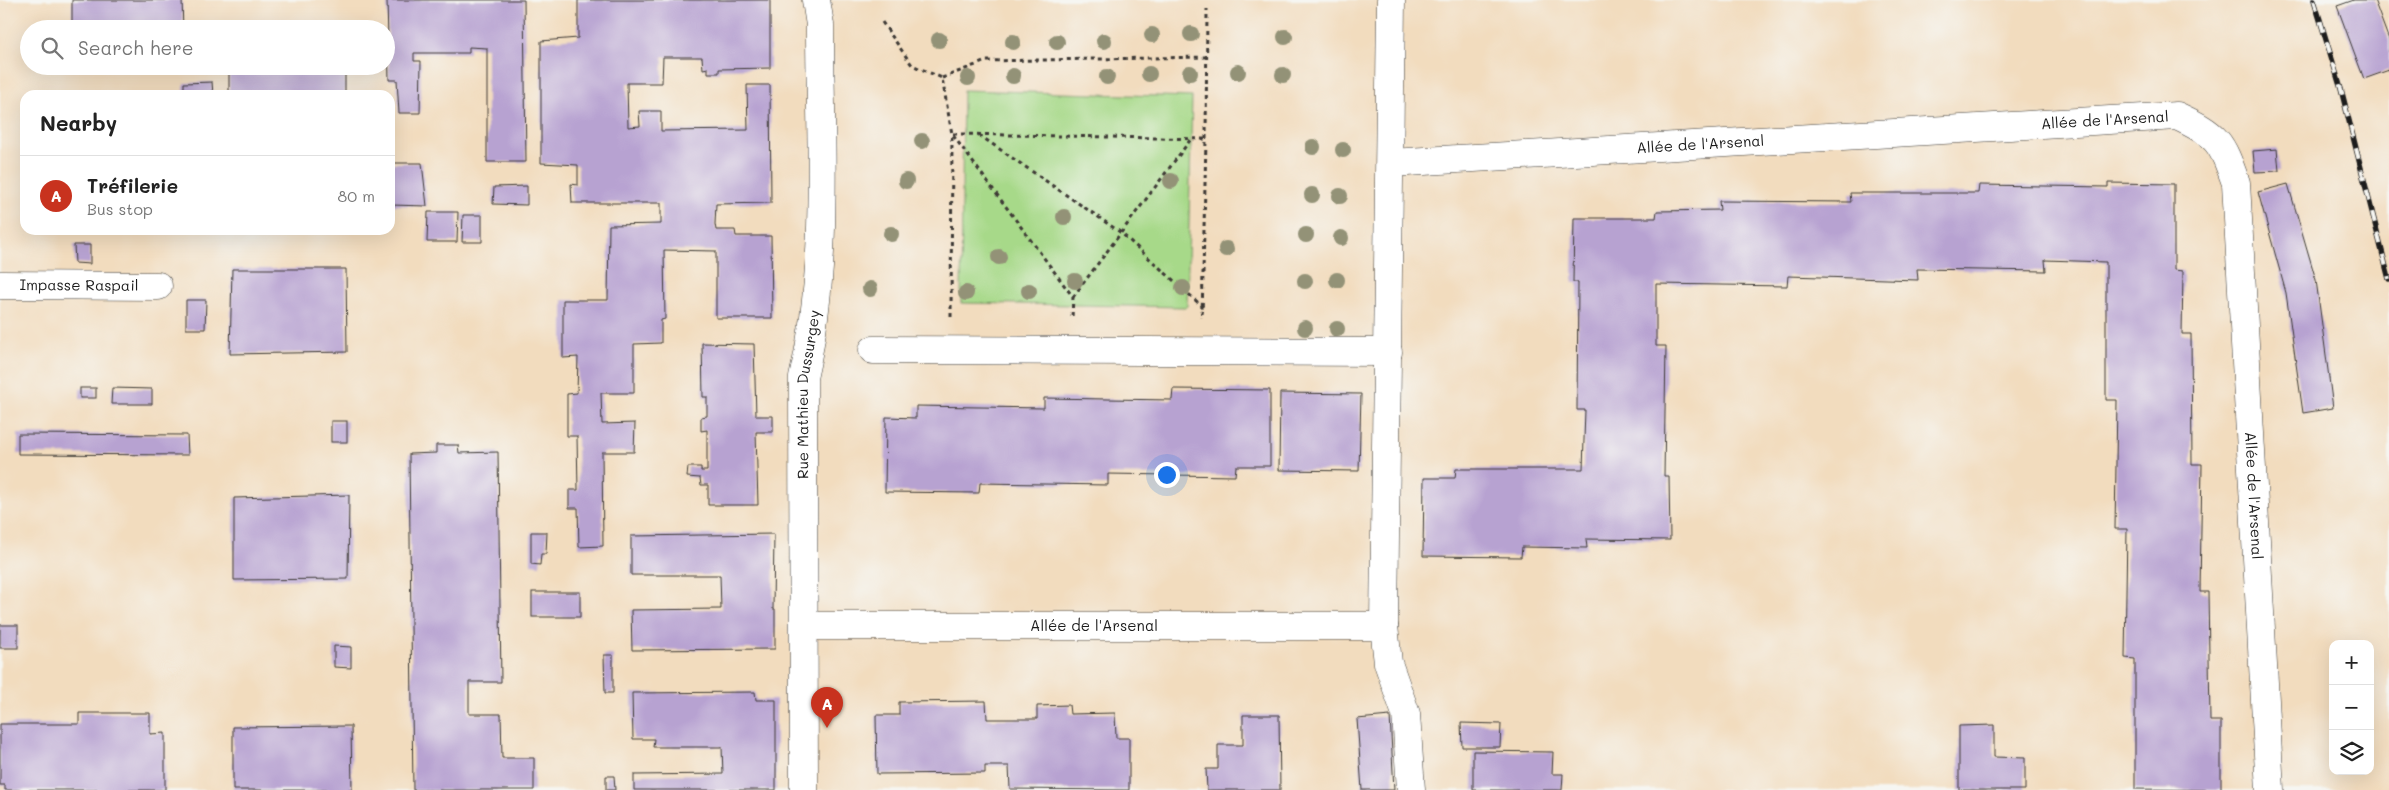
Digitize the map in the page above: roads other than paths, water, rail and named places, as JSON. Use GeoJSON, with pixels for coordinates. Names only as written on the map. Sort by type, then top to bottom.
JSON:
{"type":"FeatureCollection","features":[{"type":"Feature","properties":{"kind":"street","name":"Rue Mathieu Dussurgey"},"geometry":{"type":"LineString","coordinates":[[804,790],[803,378],[811,346],[821,266],[820,25],[816,0]]}},
{"type":"Feature","properties":{"kind":"street"},"geometry":{"type":"LineString","coordinates":[[1391,0],[1391,163],[1384,626],[1388,663],[1406,714],[1411,790]]}},
{"type":"Feature","properties":{"kind":"street","name":"Allée de l'Arsenal"},"geometry":{"type":"LineString","coordinates":[[1391,163],[2177,116],[2207,130],[2224,151],[2236,184],[2270,790]]}},
{"type":"Feature","properties":{"kind":"street","name":"Impasse Raspail"},"geometry":{"type":"LineString","coordinates":[[0,285],[158,286]]}},
{"type":"Feature","properties":{"kind":"street"},"geometry":{"type":"LineString","coordinates":[[873,350],[1072,349],[1388,352]]}},
{"type":"Feature","properties":{"kind":"street","name":"Allée de l'Arsenal"},"geometry":{"type":"LineString","coordinates":[[804,626],[1384,626]]}},
{"type":"Feature","properties":{"kind":"railway"},"geometry":{"type":"LineString","coordinates":[[2314,0],[2341,89],[2389,279]]}},
{"type":"Feature","properties":{"kind":"place","name":"Tréfilerie"},"geometry":{"type":"Point","coordinates":[827,728]}}]}
